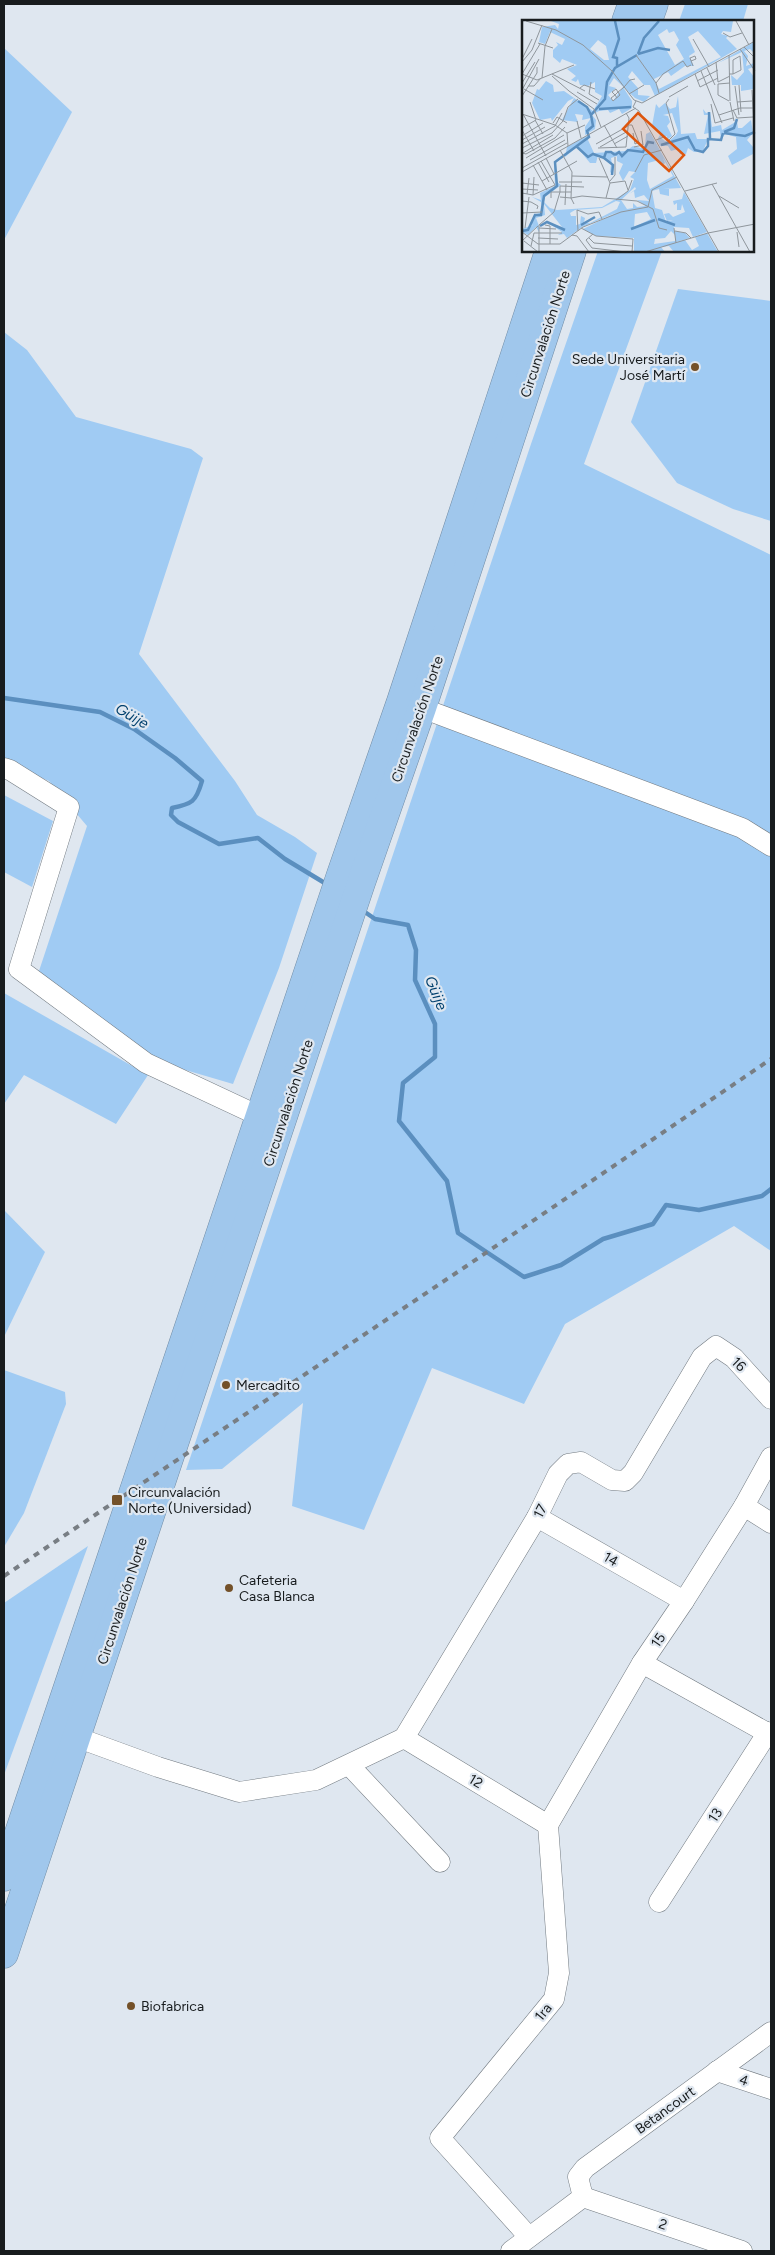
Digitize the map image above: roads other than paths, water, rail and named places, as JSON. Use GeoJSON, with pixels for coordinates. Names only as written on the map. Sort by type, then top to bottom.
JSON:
{"type":"FeatureCollection","features":[{"type":"Feature","properties":{"kind":"highway"},"geometry":{"type":"LineString","coordinates":[[626,20],[632,4]]}},
{"type":"Feature","properties":{"kind":"highway"},"geometry":{"type":"LineString","coordinates":[[648,20],[654,4]]}},
{"type":"Feature","properties":{"kind":"highway","name":"Circunvalación Norte"},"geometry":{"type":"LineString","coordinates":[[411,704],[549,252]]}},
{"type":"Feature","properties":{"kind":"highway","name":"Circunvalación Norte"},"geometry":{"type":"LineString","coordinates":[[4,1954],[65,1734],[351,879],[572,252]]}},
{"type":"Feature","properties":{"kind":"highway","name":"Circunvalación Norte"},"geometry":{"type":"LineString","coordinates":[[4,1877],[65,1734]]}},
{"type":"Feature","properties":{"kind":"street"},"geometry":{"type":"LineString","coordinates":[[411,704],[742,828],[771,846]]}},
{"type":"Feature","properties":{"kind":"street"},"geometry":{"type":"LineString","coordinates":[[4,768],[69,807],[19,969],[146,1063],[270,1121]]}},
{"type":"Feature","properties":{"kind":"street","name":"16"},"geometry":{"type":"LineString","coordinates":[[702,1356],[716,1346],[734,1358],[771,1399]]}},
{"type":"Feature","properties":{"kind":"street","name":"17"},"geometry":{"type":"LineString","coordinates":[[404,1738],[538,1517],[558,1474],[568,1464],[581,1462],[612,1480],[625,1481],[633,1473],[702,1356]]}},
{"type":"Feature","properties":{"kind":"street","name":"15"},"geometry":{"type":"LineString","coordinates":[[548,1825],[642,1663],[744,1506],[771,1457]]}},
{"type":"Feature","properties":{"kind":"street"},"geometry":{"type":"LineString","coordinates":[[744,1506],[771,1523]]}},
{"type":"Feature","properties":{"kind":"street","name":"14"},"geometry":{"type":"LineString","coordinates":[[538,1517],[684,1601]]}},
{"type":"Feature","properties":{"kind":"street"},"geometry":{"type":"LineString","coordinates":[[642,1663],[769,1734]]}},
{"type":"Feature","properties":{"kind":"street"},"geometry":{"type":"LineString","coordinates":[[65,1734],[158,1767],[239,1792],[316,1780],[404,1738]]}},
{"type":"Feature","properties":{"kind":"street","name":"13"},"geometry":{"type":"LineString","coordinates":[[659,1902],[769,1734]]}},
{"type":"Feature","properties":{"kind":"street","name":"12"},"geometry":{"type":"LineString","coordinates":[[404,1738],[548,1825]]}},
{"type":"Feature","properties":{"kind":"street"},"geometry":{"type":"LineString","coordinates":[[349,1765],[440,1862]]}},
{"type":"Feature","properties":{"kind":"street","name":"1ra"},"geometry":{"type":"LineString","coordinates":[[529,2238],[440,2138],[554,2000],[560,1974],[548,1825]]}},
{"type":"Feature","properties":{"kind":"street","name":"Betancourt"},"geometry":{"type":"LineString","coordinates":[[583,2197],[578,2177],[585,2168],[771,2032]]}},
{"type":"Feature","properties":{"kind":"street","name":"4"},"geometry":{"type":"LineString","coordinates":[[718,2071],[771,2089]]}},
{"type":"Feature","properties":{"kind":"street"},"geometry":{"type":"LineString","coordinates":[[511,2251],[583,2197]]}},
{"type":"Feature","properties":{"kind":"street","name":"2"},"geometry":{"type":"LineString","coordinates":[[583,2197],[707,2246],[742,2251]]}},
{"type":"Feature","properties":{"kind":"waterway","name":"Güije"},"geometry":{"type":"LineString","coordinates":[[4,698],[100,712],[134,729],[175,758],[202,781],[198,794],[192,801],[172,808],[171,815],[178,822],[219,844],[258,838],[285,859],[328,885]]}},
{"type":"Feature","properties":{"kind":"waterway","name":"Güije"},"geometry":{"type":"LineString","coordinates":[[362,910],[375,919],[408,925],[416,950],[415,980],[435,1024],[435,1057],[403,1083],[399,1121],[447,1181],[458,1233],[524,1277],[561,1265],[603,1239],[653,1224],[666,1205],[699,1210],[762,1196],[771,1189]]}},
{"type":"Feature","properties":{"kind":"railway"},"geometry":{"type":"LineString","coordinates":[[4,1576],[771,1059]]}},
{"type":"Feature","properties":{"kind":"place","name":"Sede Universitaria José Martí"},"geometry":{"type":"Point","coordinates":[695,367]}},
{"type":"Feature","properties":{"kind":"place","name":"Mercadito"},"geometry":{"type":"Point","coordinates":[226,1385]}},
{"type":"Feature","properties":{"kind":"place","name":"Circunvalación Norte (Universidad)"},"geometry":{"type":"Point","coordinates":[117,1500]}},
{"type":"Feature","properties":{"kind":"place","name":"Cafeteria Casa Blanca"},"geometry":{"type":"Point","coordinates":[229,1588]}},
{"type":"Feature","properties":{"kind":"place","name":"Biofabrica"},"geometry":{"type":"Point","coordinates":[131,2006]}}]}
